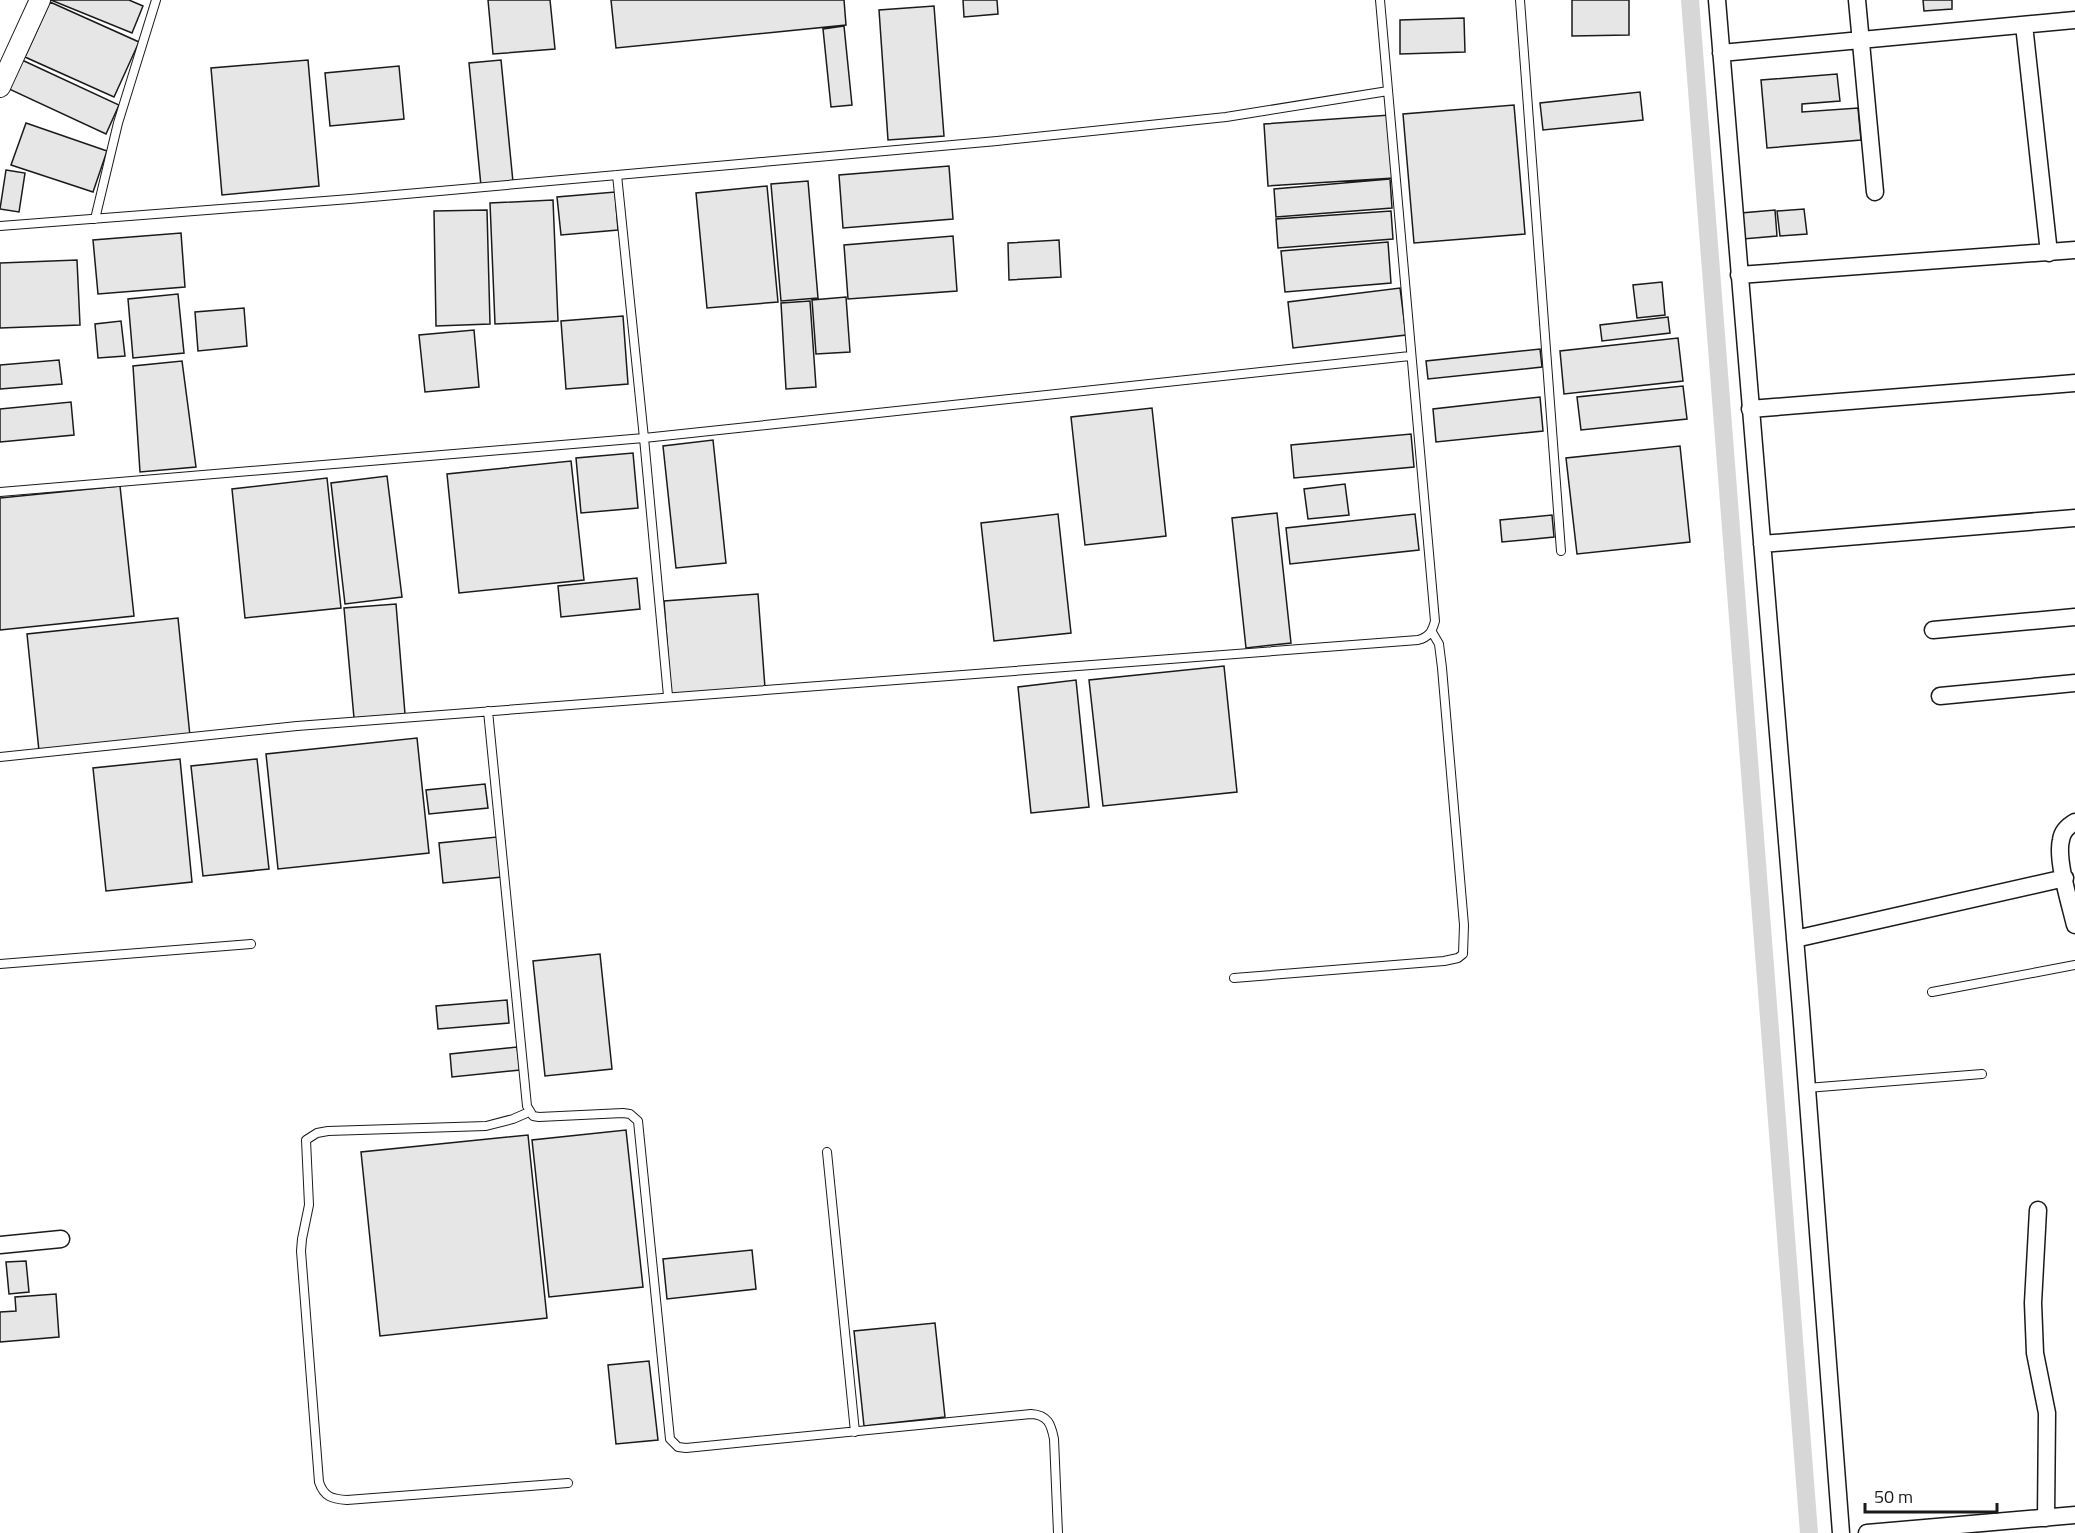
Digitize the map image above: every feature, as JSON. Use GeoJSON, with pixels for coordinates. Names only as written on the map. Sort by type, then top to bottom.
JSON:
{"type":"FeatureCollection","features":[{"type":"Feature","properties":{"kind":"street"},"geometry":{"type":"LineString","coordinates":[[0,87],[40,0]]}},
{"type":"Feature","properties":{"kind":"street"},"geometry":{"type":"LineString","coordinates":[[1717,0],[1842,1533]]}},
{"type":"Feature","properties":{"kind":"street"},"geometry":{"type":"LineString","coordinates":[[1857,0],[1875,192]]}},
{"type":"Feature","properties":{"kind":"street"},"geometry":{"type":"LineString","coordinates":[[1720,53],[2075,20]]}},
{"type":"Feature","properties":{"kind":"street"},"geometry":{"type":"LineString","coordinates":[[2024,24],[2049,253]]}},
{"type":"Feature","properties":{"kind":"street"},"geometry":{"type":"LineString","coordinates":[[1739,275],[2075,250]]}},
{"type":"Feature","properties":{"kind":"street"},"geometry":{"type":"LineString","coordinates":[[1750,409],[2075,383]]}},
{"type":"Feature","properties":{"kind":"street"},"geometry":{"type":"LineString","coordinates":[[1762,544],[2075,518]]}},
{"type":"Feature","properties":{"kind":"street"},"geometry":{"type":"LineString","coordinates":[[1933,630],[2075,616]]}},
{"type":"Feature","properties":{"kind":"street"},"geometry":{"type":"LineString","coordinates":[[1940,696],[2075,684]]}},
{"type":"Feature","properties":{"kind":"street"},"geometry":{"type":"LineString","coordinates":[[2075,822],[2068,826],[2061,838],[2059,852],[2075,925]]}},
{"type":"Feature","properties":{"kind":"street"},"geometry":{"type":"LineString","coordinates":[[1795,939],[2065,878]]}},
{"type":"Feature","properties":{"kind":"street"},"geometry":{"type":"LineString","coordinates":[[2038,1210],[2033,1303],[2035,1353],[2046,1413],[2046,1518]]}},
{"type":"Feature","properties":{"kind":"street"},"geometry":{"type":"LineString","coordinates":[[0,1245],[62,1239]]}},
{"type":"Feature","properties":{"kind":"street"},"geometry":{"type":"LineString","coordinates":[[1867,1533],[1987,1528],[2075,1515]]}},
{"type":"Feature","properties":{"kind":"lane"},"geometry":{"type":"LineString","coordinates":[[94,219],[118,123],[156,0]]}},
{"type":"Feature","properties":{"kind":"lane"},"geometry":{"type":"LineString","coordinates":[[0,757],[297,726],[668,696],[924,679],[1426,638],[1432,632],[1435,621],[1380,0]]}},
{"type":"Feature","properties":{"kind":"lane"},"geometry":{"type":"LineString","coordinates":[[1520,0],[1561,551]]}},
{"type":"Feature","properties":{"kind":"lane"},"geometry":{"type":"LineString","coordinates":[[0,226],[616,175],[1159,124],[1226,117],[1388,91]]}},
{"type":"Feature","properties":{"kind":"lane"},"geometry":{"type":"LineString","coordinates":[[616,175],[668,696]]}},
{"type":"Feature","properties":{"kind":"lane"},"geometry":{"type":"LineString","coordinates":[[0,492],[644,438],[1410,356]]}},
{"type":"Feature","properties":{"kind":"lane"},"geometry":{"type":"LineString","coordinates":[[1234,978],[1444,961],[1458,958],[1462,954],[1464,925],[1442,668],[1438,644],[1432,632]]}},
{"type":"Feature","properties":{"kind":"lane"},"geometry":{"type":"LineString","coordinates":[[488,711],[527,1106],[533,1116],[539,1117],[623,1113],[630,1114],[638,1121],[668,1432],[674,1444],[686,1448],[1041,1415],[1052,1427],[1054,1439],[1059,1533]]}},
{"type":"Feature","properties":{"kind":"lane"},"geometry":{"type":"LineString","coordinates":[[0,964],[251,944]]}},
{"type":"Feature","properties":{"kind":"lane"},"geometry":{"type":"LineString","coordinates":[[1932,992],[2075,965]]}},
{"type":"Feature","properties":{"kind":"lane"},"geometry":{"type":"LineString","coordinates":[[1807,1088],[1982,1074]]}},
{"type":"Feature","properties":{"kind":"lane"},"geometry":{"type":"LineString","coordinates":[[529,1112],[486,1126],[328,1131],[317,1133],[306,1140],[309,1205],[301,1251],[319,1482],[322,1492],[328,1497],[347,1500],[568,1483]]}},
{"type":"Feature","properties":{"kind":"lane"},"geometry":{"type":"LineString","coordinates":[[827,1152],[855,1432]]}},
{"type":"Feature","properties":{"kind":"building"},"geometry":{"type":"Polygon","coordinates":[[[51,0],[129,0],[143,6],[132,33],[51,0]]]}},
{"type":"Feature","properties":{"kind":"building"},"geometry":{"type":"Polygon","coordinates":[[[488,0],[550,0],[555,49],[493,54],[488,0]]]}},
{"type":"Feature","properties":{"kind":"building"},"geometry":{"type":"Polygon","coordinates":[[[611,0],[844,0],[846,25],[616,48],[611,0]]]}},
{"type":"Feature","properties":{"kind":"building"},"geometry":{"type":"Polygon","coordinates":[[[963,0],[997,0],[998,14],[964,17],[963,0]]]}},
{"type":"Feature","properties":{"kind":"building"},"geometry":{"type":"Polygon","coordinates":[[[1572,0],[1629,0],[1629,35],[1572,36],[1572,0]]]}},
{"type":"Feature","properties":{"kind":"building"},"geometry":{"type":"Polygon","coordinates":[[[1923,0],[1952,0],[1952,9],[1924,11],[1923,0]]]}},
{"type":"Feature","properties":{"kind":"building"},"geometry":{"type":"Polygon","coordinates":[[[50,2],[139,42],[114,97],[25,57],[50,2]]]}},
{"type":"Feature","properties":{"kind":"building"},"geometry":{"type":"Polygon","coordinates":[[[934,6],[944,136],[888,140],[879,10],[934,6]]]}},
{"type":"Feature","properties":{"kind":"building"},"geometry":{"type":"Polygon","coordinates":[[[1464,18],[1465,52],[1400,54],[1400,20],[1464,18]]]}},
{"type":"Feature","properties":{"kind":"building"},"geometry":{"type":"Polygon","coordinates":[[[844,26],[852,105],[831,107],[823,29],[844,26]]]}},
{"type":"Feature","properties":{"kind":"building"},"geometry":{"type":"Polygon","coordinates":[[[22,60],[119,105],[106,134],[9,89],[22,60]]]}},
{"type":"Feature","properties":{"kind":"building"},"geometry":{"type":"Polygon","coordinates":[[[308,60],[319,186],[222,195],[211,68],[308,60]]]}},
{"type":"Feature","properties":{"kind":"building"},"geometry":{"type":"Polygon","coordinates":[[[501,60],[513,182],[481,186],[469,63],[501,60]]]}},
{"type":"Feature","properties":{"kind":"building"},"geometry":{"type":"Polygon","coordinates":[[[399,66],[404,119],[330,126],[325,73],[399,66]]]}},
{"type":"Feature","properties":{"kind":"building"},"geometry":{"type":"Polygon","coordinates":[[[1837,74],[1840,101],[1802,104],[1802,112],[1858,108],[1861,140],[1767,148],[1761,80],[1837,74]]]}},
{"type":"Feature","properties":{"kind":"building"},"geometry":{"type":"Polygon","coordinates":[[[1640,92],[1643,120],[1543,130],[1540,103],[1640,92]]]}},
{"type":"Feature","properties":{"kind":"building"},"geometry":{"type":"Polygon","coordinates":[[[1514,105],[1525,234],[1414,243],[1403,114],[1514,105]]]}},
{"type":"Feature","properties":{"kind":"building"},"geometry":{"type":"Polygon","coordinates":[[[1390,115],[1394,178],[1268,186],[1264,124],[1390,115]]]}},
{"type":"Feature","properties":{"kind":"building"},"geometry":{"type":"Polygon","coordinates":[[[26,123],[107,151],[93,192],[11,165],[26,123]]]}},
{"type":"Feature","properties":{"kind":"building"},"geometry":{"type":"Polygon","coordinates":[[[949,166],[953,219],[843,228],[839,175],[949,166]]]}},
{"type":"Feature","properties":{"kind":"building"},"geometry":{"type":"Polygon","coordinates":[[[6,170],[25,173],[19,212],[0,209],[6,170]]]}},
{"type":"Feature","properties":{"kind":"building"},"geometry":{"type":"Polygon","coordinates":[[[1390,179],[1392,208],[1276,217],[1274,189],[1390,179]]]}},
{"type":"Feature","properties":{"kind":"building"},"geometry":{"type":"Polygon","coordinates":[[[808,181],[818,298],[781,301],[771,184],[808,181]]]}},
{"type":"Feature","properties":{"kind":"building"},"geometry":{"type":"Polygon","coordinates":[[[767,186],[778,302],[707,308],[696,193],[767,186]]]}},
{"type":"Feature","properties":{"kind":"building"},"geometry":{"type":"Polygon","coordinates":[[[615,192],[618,230],[561,235],[557,197],[615,192]]]}},
{"type":"Feature","properties":{"kind":"building"},"geometry":{"type":"Polygon","coordinates":[[[553,200],[558,321],[495,324],[490,203],[553,200]]]}},
{"type":"Feature","properties":{"kind":"building"},"geometry":{"type":"Polygon","coordinates":[[[1804,209],[1807,234],[1780,236],[1777,211],[1804,209]]]}},
{"type":"Feature","properties":{"kind":"building"},"geometry":{"type":"Polygon","coordinates":[[[487,210],[490,324],[436,326],[434,211],[487,210]]]}},
{"type":"Feature","properties":{"kind":"building"},"geometry":{"type":"Polygon","coordinates":[[[1775,210],[1777,236],[1743,239],[1741,213],[1775,210]]]}},
{"type":"Feature","properties":{"kind":"building"},"geometry":{"type":"Polygon","coordinates":[[[1391,211],[1393,239],[1278,248],[1276,219],[1391,211]]]}},
{"type":"Feature","properties":{"kind":"building"},"geometry":{"type":"Polygon","coordinates":[[[181,233],[185,287],[98,294],[93,240],[181,233]]]}},
{"type":"Feature","properties":{"kind":"building"},"geometry":{"type":"Polygon","coordinates":[[[953,236],[957,291],[848,299],[844,245],[953,236]]]}},
{"type":"Feature","properties":{"kind":"building"},"geometry":{"type":"Polygon","coordinates":[[[1059,240],[1061,277],[1009,280],[1008,243],[1059,240]]]}},
{"type":"Feature","properties":{"kind":"building"},"geometry":{"type":"Polygon","coordinates":[[[1388,242],[1391,283],[1285,292],[1281,251],[1388,242]]]}},
{"type":"Feature","properties":{"kind":"building"},"geometry":{"type":"Polygon","coordinates":[[[77,260],[80,325],[0,328],[0,263],[77,260]]]}},
{"type":"Feature","properties":{"kind":"building"},"geometry":{"type":"Polygon","coordinates":[[[1662,282],[1665,315],[1637,318],[1633,285],[1662,282]]]}},
{"type":"Feature","properties":{"kind":"building"},"geometry":{"type":"Polygon","coordinates":[[[1400,288],[1406,335],[1293,348],[1288,302],[1400,288]]]}},
{"type":"Feature","properties":{"kind":"building"},"geometry":{"type":"Polygon","coordinates":[[[178,294],[184,353],[133,358],[128,299],[178,294]]]}},
{"type":"Feature","properties":{"kind":"building"},"geometry":{"type":"Polygon","coordinates":[[[846,297],[850,352],[816,354],[812,300],[846,297]]]}},
{"type":"Feature","properties":{"kind":"building"},"geometry":{"type":"Polygon","coordinates":[[[810,301],[816,387],[786,389],[781,303],[810,301]]]}},
{"type":"Feature","properties":{"kind":"building"},"geometry":{"type":"Polygon","coordinates":[[[244,308],[247,346],[198,351],[195,312],[244,308]]]}},
{"type":"Feature","properties":{"kind":"building"},"geometry":{"type":"Polygon","coordinates":[[[623,316],[628,384],[566,389],[561,321],[623,316]]]}},
{"type":"Feature","properties":{"kind":"building"},"geometry":{"type":"Polygon","coordinates":[[[1668,317],[1670,333],[1602,341],[1600,325],[1668,317]]]}},
{"type":"Feature","properties":{"kind":"building"},"geometry":{"type":"Polygon","coordinates":[[[121,321],[125,356],[98,358],[95,324],[121,321]]]}},
{"type":"Feature","properties":{"kind":"building"},"geometry":{"type":"Polygon","coordinates":[[[474,330],[479,387],[425,392],[419,335],[474,330]]]}},
{"type":"Feature","properties":{"kind":"building"},"geometry":{"type":"Polygon","coordinates":[[[1678,338],[1683,381],[1564,394],[1560,351],[1678,338]]]}},
{"type":"Feature","properties":{"kind":"building"},"geometry":{"type":"Polygon","coordinates":[[[1540,349],[1542,367],[1428,379],[1426,361],[1540,349]]]}},
{"type":"Feature","properties":{"kind":"building"},"geometry":{"type":"Polygon","coordinates":[[[59,360],[62,384],[0,389],[0,365],[59,360]]]}},
{"type":"Feature","properties":{"kind":"building"},"geometry":{"type":"Polygon","coordinates":[[[182,361],[196,467],[140,472],[133,366],[182,361]]]}},
{"type":"Feature","properties":{"kind":"building"},"geometry":{"type":"Polygon","coordinates":[[[1683,386],[1687,419],[1581,430],[1577,397],[1683,386]]]}},
{"type":"Feature","properties":{"kind":"building"},"geometry":{"type":"Polygon","coordinates":[[[1540,397],[1543,431],[1436,442],[1433,409],[1540,397]]]}},
{"type":"Feature","properties":{"kind":"building"},"geometry":{"type":"Polygon","coordinates":[[[71,402],[74,435],[0,442],[0,409],[71,402]]]}},
{"type":"Feature","properties":{"kind":"building"},"geometry":{"type":"Polygon","coordinates":[[[1152,408],[1166,536],[1085,545],[1071,417],[1152,408]]]}},
{"type":"Feature","properties":{"kind":"building"},"geometry":{"type":"Polygon","coordinates":[[[1411,434],[1414,467],[1294,478],[1291,445],[1411,434]]]}},
{"type":"Feature","properties":{"kind":"building"},"geometry":{"type":"Polygon","coordinates":[[[713,440],[726,563],[676,568],[663,446],[713,440]]]}},
{"type":"Feature","properties":{"kind":"building"},"geometry":{"type":"Polygon","coordinates":[[[1680,446],[1690,542],[1577,554],[1566,458],[1680,446]]]}},
{"type":"Feature","properties":{"kind":"building"},"geometry":{"type":"Polygon","coordinates":[[[633,453],[638,508],[581,513],[576,458],[633,453]]]}},
{"type":"Feature","properties":{"kind":"building"},"geometry":{"type":"Polygon","coordinates":[[[571,461],[584,580],[459,593],[447,474],[571,461]]]}},
{"type":"Feature","properties":{"kind":"building"},"geometry":{"type":"Polygon","coordinates":[[[387,476],[402,597],[345,604],[331,483],[387,476]]]}},
{"type":"Feature","properties":{"kind":"building"},"geometry":{"type":"Polygon","coordinates":[[[327,478],[341,608],[245,618],[232,489],[327,478]]]}},
{"type":"Feature","properties":{"kind":"building"},"geometry":{"type":"Polygon","coordinates":[[[1345,484],[1349,515],[1308,519],[1304,489],[1345,484]]]}},
{"type":"Feature","properties":{"kind":"building"},"geometry":{"type":"Polygon","coordinates":[[[120,486],[134,616],[0,630],[0,498],[120,486]]]}},
{"type":"Feature","properties":{"kind":"building"},"geometry":{"type":"Polygon","coordinates":[[[1277,513],[1291,643],[1246,648],[1232,518],[1277,513]]]}},
{"type":"Feature","properties":{"kind":"building"},"geometry":{"type":"Polygon","coordinates":[[[1058,514],[1071,633],[994,641],[981,523],[1058,514]]]}},
{"type":"Feature","properties":{"kind":"building"},"geometry":{"type":"Polygon","coordinates":[[[1415,514],[1419,550],[1290,564],[1286,528],[1415,514]]]}},
{"type":"Feature","properties":{"kind":"building"},"geometry":{"type":"Polygon","coordinates":[[[1552,515],[1554,537],[1502,542],[1500,520],[1552,515]]]}},
{"type":"Feature","properties":{"kind":"building"},"geometry":{"type":"Polygon","coordinates":[[[637,578],[640,609],[561,617],[558,586],[637,578]]]}},
{"type":"Feature","properties":{"kind":"building"},"geometry":{"type":"Polygon","coordinates":[[[758,594],[765,688],[671,695],[664,601],[758,594]]]}},
{"type":"Feature","properties":{"kind":"building"},"geometry":{"type":"Polygon","coordinates":[[[396,604],[405,714],[354,718],[344,608],[396,604]]]}},
{"type":"Feature","properties":{"kind":"building"},"geometry":{"type":"Polygon","coordinates":[[[178,618],[190,736],[39,751],[27,634],[178,618]]]}},
{"type":"Feature","properties":{"kind":"building"},"geometry":{"type":"Polygon","coordinates":[[[1224,666],[1237,792],[1103,806],[1089,680],[1224,666]]]}},
{"type":"Feature","properties":{"kind":"building"},"geometry":{"type":"Polygon","coordinates":[[[1076,680],[1089,807],[1031,813],[1018,687],[1076,680]]]}},
{"type":"Feature","properties":{"kind":"building"},"geometry":{"type":"Polygon","coordinates":[[[417,738],[429,853],[278,869],[266,754],[417,738]]]}},
{"type":"Feature","properties":{"kind":"building"},"geometry":{"type":"Polygon","coordinates":[[[180,759],[192,882],[106,891],[93,768],[180,759]]]}},
{"type":"Feature","properties":{"kind":"building"},"geometry":{"type":"Polygon","coordinates":[[[257,759],[269,869],[203,876],[191,766],[257,759]]]}},
{"type":"Feature","properties":{"kind":"building"},"geometry":{"type":"Polygon","coordinates":[[[485,784],[488,808],[429,814],[426,790],[485,784]]]}},
{"type":"Feature","properties":{"kind":"building"},"geometry":{"type":"Polygon","coordinates":[[[497,837],[502,877],[443,883],[439,843],[497,837]]]}},
{"type":"Feature","properties":{"kind":"building"},"geometry":{"type":"Polygon","coordinates":[[[600,954],[612,1069],[545,1076],[533,961],[600,954]]]}},
{"type":"Feature","properties":{"kind":"building"},"geometry":{"type":"Polygon","coordinates":[[[507,1000],[509,1023],[438,1029],[436,1006],[507,1000]]]}},
{"type":"Feature","properties":{"kind":"building"},"geometry":{"type":"Polygon","coordinates":[[[517,1047],[520,1070],[452,1077],[450,1054],[517,1047]]]}},
{"type":"Feature","properties":{"kind":"building"},"geometry":{"type":"Polygon","coordinates":[[[626,1130],[643,1287],[549,1297],[532,1140],[626,1130]]]}},
{"type":"Feature","properties":{"kind":"building"},"geometry":{"type":"Polygon","coordinates":[[[528,1135],[547,1318],[380,1336],[361,1152],[528,1135]]]}},
{"type":"Feature","properties":{"kind":"building"},"geometry":{"type":"Polygon","coordinates":[[[752,1250],[756,1289],[667,1299],[663,1259],[752,1250]]]}},
{"type":"Feature","properties":{"kind":"building"},"geometry":{"type":"Polygon","coordinates":[[[26,1261],[29,1292],[9,1294],[6,1262],[26,1261]]]}},
{"type":"Feature","properties":{"kind":"building"},"geometry":{"type":"Polygon","coordinates":[[[56,1294],[59,1337],[0,1342],[0,1312],[16,1311],[15,1297],[56,1294]]]}},
{"type":"Feature","properties":{"kind":"building"},"geometry":{"type":"Polygon","coordinates":[[[935,1323],[945,1417],[864,1426],[854,1331],[935,1323]]]}},
{"type":"Feature","properties":{"kind":"building"},"geometry":{"type":"Polygon","coordinates":[[[649,1361],[658,1440],[616,1444],[608,1365],[649,1361]]]}},
{"type":"Feature","properties":{"kind":"waterway"},"geometry":{"type":"LineString","coordinates":[[1690,0],[1809,1533]]}}]}
